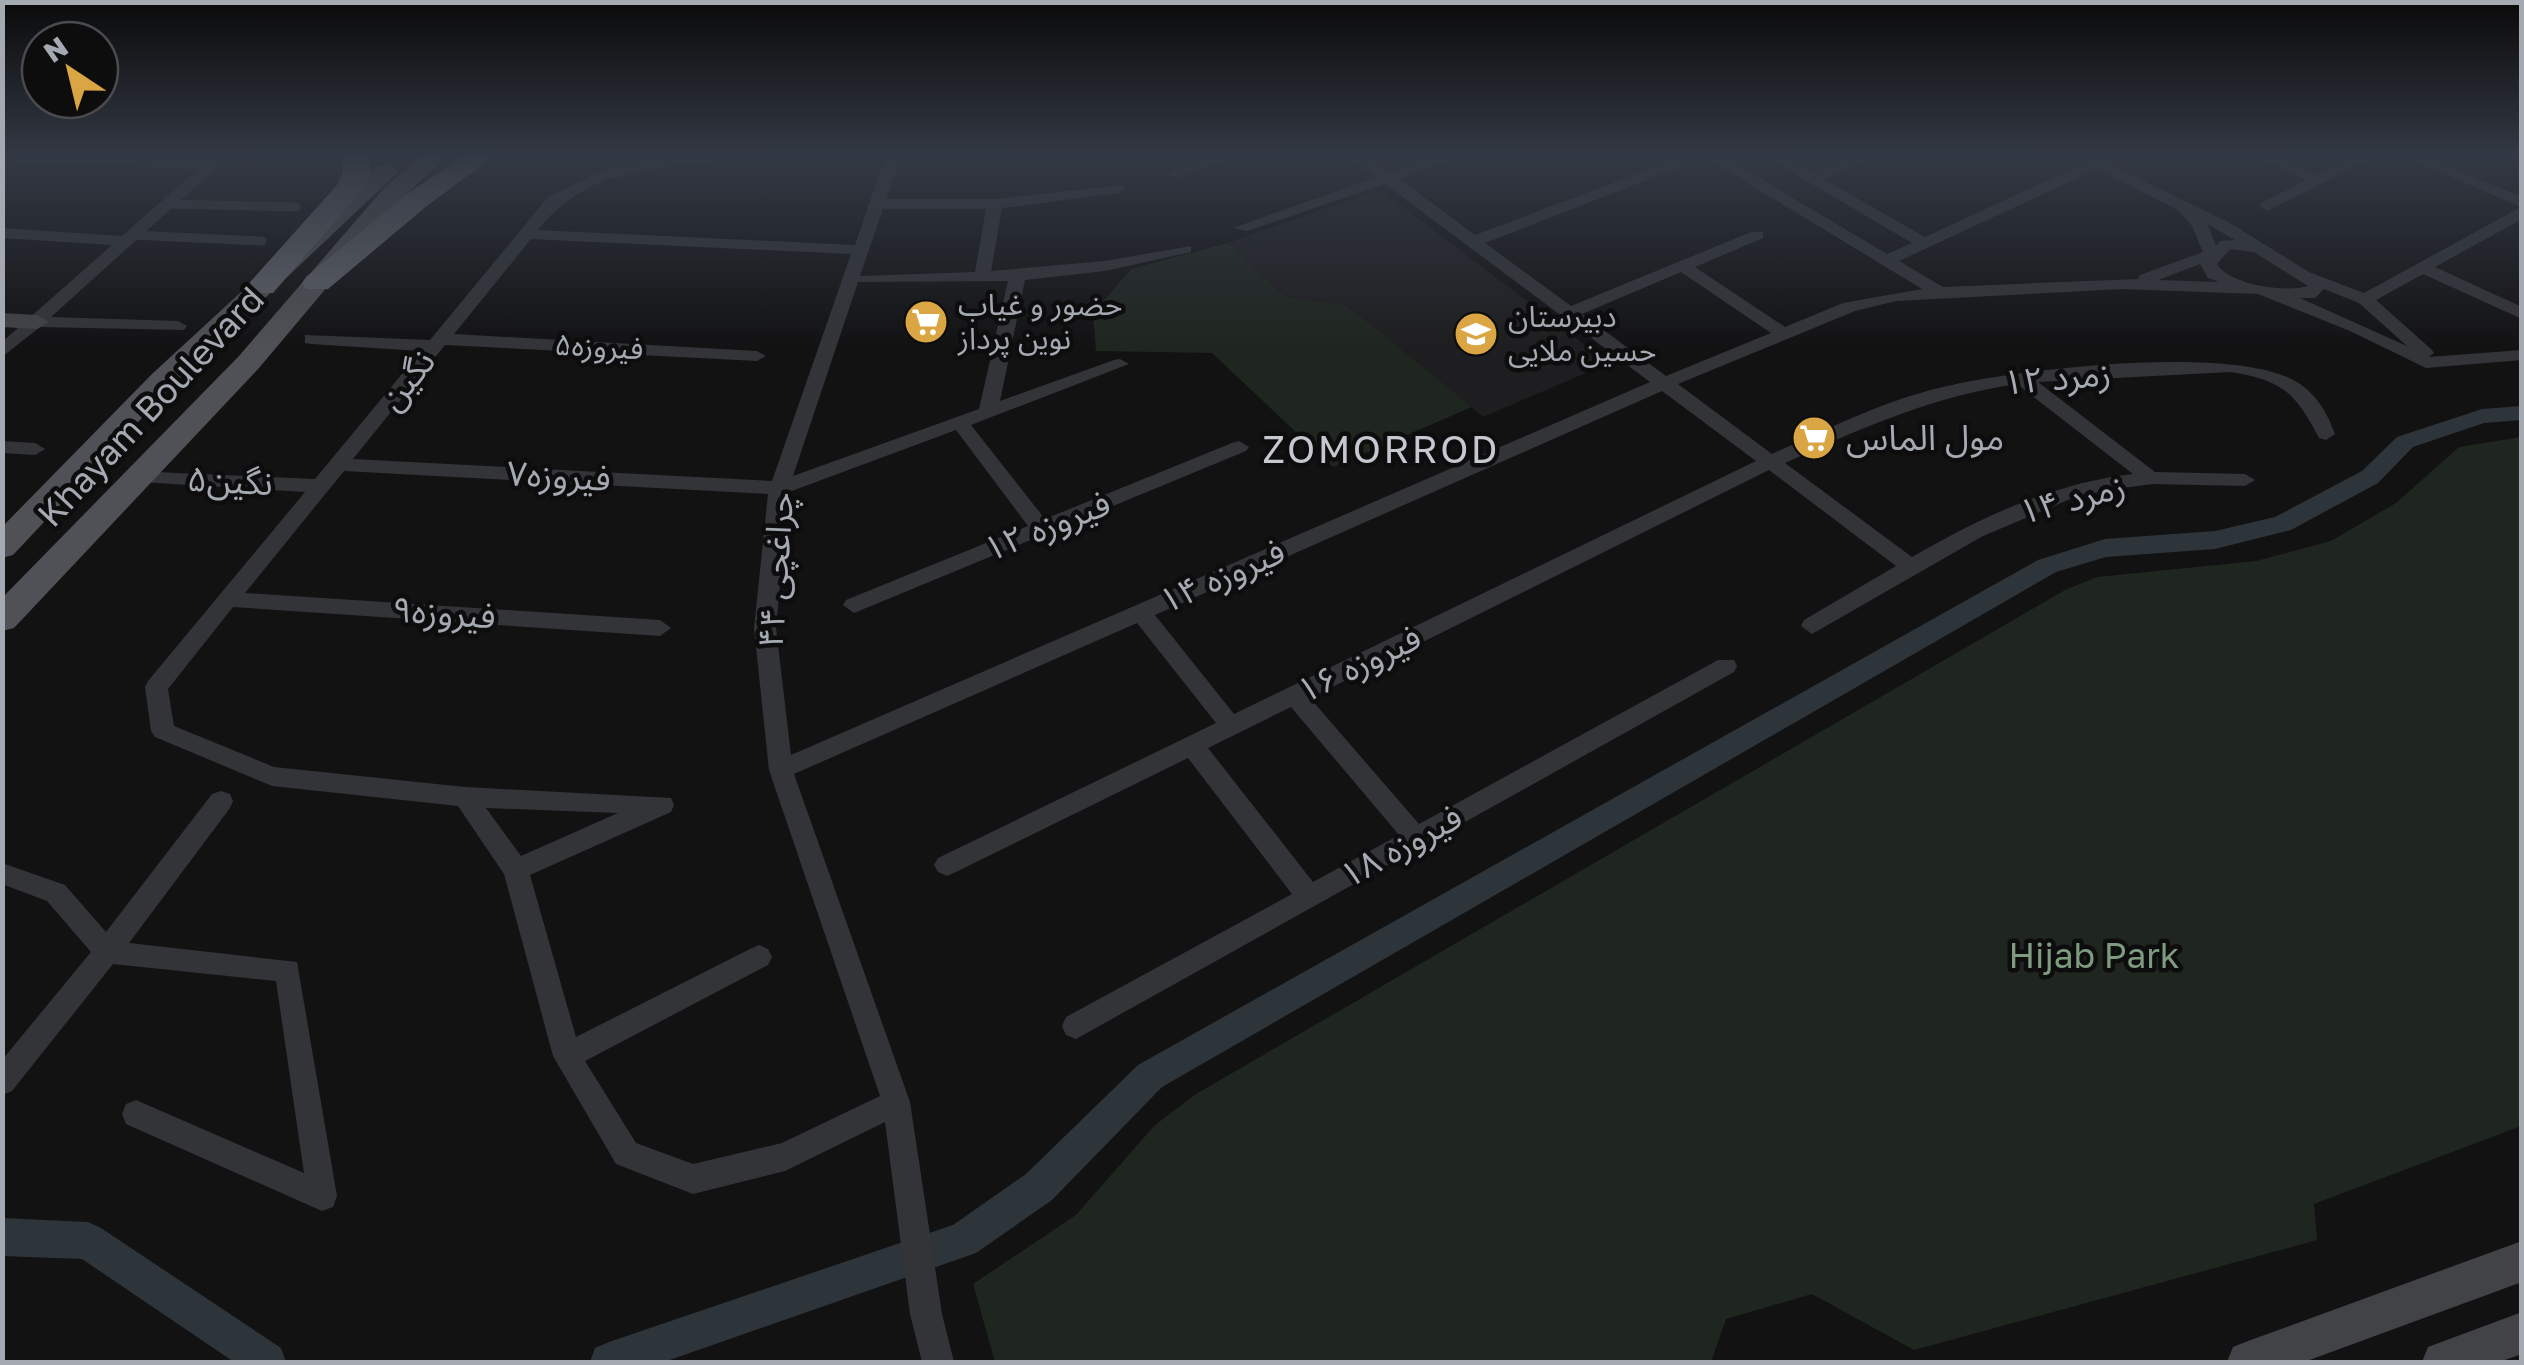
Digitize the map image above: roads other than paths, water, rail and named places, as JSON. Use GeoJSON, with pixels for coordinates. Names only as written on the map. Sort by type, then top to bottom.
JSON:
{"type":"FeatureCollection","features":[{"type":"Feature","properties":{"kind":"highway"},"geometry":{"type":"LineString","coordinates":[[262,287],[321,221]]}},
{"type":"Feature","properties":{"kind":"highway"},"geometry":{"type":"LineString","coordinates":[[317,283],[392,221]]}},
{"type":"Feature","properties":{"kind":"main road","name":"Khayam Boulevard"},"geometry":{"type":"LineString","coordinates":[[2,547],[162,380],[333,221]]}},
{"type":"Feature","properties":{"kind":"main road","name":"Khayam Boulevard"},"geometry":{"type":"LineString","coordinates":[[2,620],[140,476],[369,221]]}},
{"type":"Feature","properties":{"kind":"main road"},"geometry":{"type":"LineString","coordinates":[[2,320],[37,322]]}},
{"type":"Feature","properties":{"kind":"main road"},"geometry":{"type":"LineString","coordinates":[[2248,1362],[2522,1260]]}},
{"type":"Feature","properties":{"kind":"main road"},"geometry":{"type":"LineString","coordinates":[[2443,1362],[2522,1333]]}},
{"type":"Feature","properties":{"kind":"street"},"geometry":{"type":"LineString","coordinates":[[2,352],[149,221]]}},
{"type":"Feature","properties":{"kind":"street","name":"نگین"},"geometry":{"type":"LineString","coordinates":[[465,797],[272,776],[162,731],[156,686],[537,221]]}},
{"type":"Feature","properties":{"kind":"street","name":"چراغچی ۴۴"},"geometry":{"type":"LineString","coordinates":[[871,221],[779,488],[765,628],[781,770],[896,1102],[926,1314],[938,1362]]}},
{"type":"Feature","properties":{"kind":"street"},"geometry":{"type":"LineString","coordinates":[[982,277],[992,221]]}},
{"type":"Feature","properties":{"kind":"street"},"geometry":{"type":"LineString","coordinates":[[1241,228],[1262,221]]}},
{"type":"Feature","properties":{"kind":"street"},"geometry":{"type":"LineString","coordinates":[[1444,221],[1912,567]]}},
{"type":"Feature","properties":{"kind":"street"},"geometry":{"type":"LineString","coordinates":[[1473,242],[1529,221]]}},
{"type":"Feature","properties":{"kind":"street"},"geometry":{"type":"LineString","coordinates":[[1820,221],[1940,292]]}},
{"type":"Feature","properties":{"kind":"street"},"geometry":{"type":"LineString","coordinates":[[1885,221],[1924,243]]}},
{"type":"Feature","properties":{"kind":"street"},"geometry":{"type":"LineString","coordinates":[[1886,260],[1970,221]]}},
{"type":"Feature","properties":{"kind":"street"},"geometry":{"type":"LineString","coordinates":[[2196,221],[2212,254],[2208,263],[2214,274],[2232,283],[2309,294],[2318,289],[2310,277]]}},
{"type":"Feature","properties":{"kind":"street"},"geometry":{"type":"LineString","coordinates":[[2210,221],[2310,277],[2365,299],[2430,362]]}},
{"type":"Feature","properties":{"kind":"street"},"geometry":{"type":"LineString","coordinates":[[2365,299],[2506,221]]}},
{"type":"Feature","properties":{"kind":"street"},"geometry":{"type":"LineString","coordinates":[[2,234],[129,238]]}},
{"type":"Feature","properties":{"kind":"street"},"geometry":{"type":"LineString","coordinates":[[526,234],[861,250]]}},
{"type":"Feature","properties":{"kind":"street"},"geometry":{"type":"LineString","coordinates":[[1570,313],[1757,235]]}},
{"type":"Feature","properties":{"kind":"street"},"geometry":{"type":"LineString","coordinates":[[2124,284],[2170,272],[2226,244],[2256,248]]}},
{"type":"Feature","properties":{"kind":"street"},"geometry":{"type":"LineString","coordinates":[[865,280],[1016,276],[1100,269],[1185,250]]}},
{"type":"Feature","properties":{"kind":"street"},"geometry":{"type":"LineString","coordinates":[[1683,266],[1783,333]]}},
{"type":"Feature","properties":{"kind":"street"},"geometry":{"type":"LineString","coordinates":[[2422,266],[2522,314]]}},
{"type":"Feature","properties":{"kind":"street"},"geometry":{"type":"LineString","coordinates":[[988,412],[1016,276]]}},
{"type":"Feature","properties":{"kind":"street"},"geometry":{"type":"LineString","coordinates":[[2124,284],[2261,288],[2430,362],[2522,355]]}},
{"type":"Feature","properties":{"kind":"street","name":"فیروزه ۱۴"},"geometry":{"type":"LineString","coordinates":[[781,770],[1664,383],[1849,308],[1896,296],[1940,292],[2124,284]]}},
{"type":"Feature","properties":{"kind":"street"},"geometry":{"type":"LineString","coordinates":[[37,322],[178,326]]}},
{"type":"Feature","properties":{"kind":"street","name":"فیروزه۵"},"geometry":{"type":"LineString","coordinates":[[311,339],[757,356]]}},
{"type":"Feature","properties":{"kind":"street"},"geometry":{"type":"LineString","coordinates":[[779,488],[1120,364]]}},
{"type":"Feature","properties":{"kind":"street","name":"زمرد ۱۲"},"geometry":{"type":"LineString","coordinates":[[1770,462],[1900,405],[1956,389],[2021,378],[2230,367],[2264,371],[2291,383],[2320,413],[2326,434]]}},
{"type":"Feature","properties":{"kind":"street"},"geometry":{"type":"LineString","coordinates":[[2021,378],[2151,478]]}},
{"type":"Feature","properties":{"kind":"street"},"geometry":{"type":"LineString","coordinates":[[959,422],[1040,528]]}},
{"type":"Feature","properties":{"kind":"street"},"geometry":{"type":"LineString","coordinates":[[2,447],[36,449]]}},
{"type":"Feature","properties":{"kind":"street","name":"فیروزه ۱۲"},"geometry":{"type":"LineString","coordinates":[[854,605],[1239,447]]}},
{"type":"Feature","properties":{"kind":"street","name":"فیروزه ۱۶"},"geometry":{"type":"LineString","coordinates":[[946,865],[1770,462]]}},
{"type":"Feature","properties":{"kind":"street","name":"فیروزه۷"},"geometry":{"type":"LineString","coordinates":[[338,464],[779,488]]}},
{"type":"Feature","properties":{"kind":"street","name":"نگین۵"},"geometry":{"type":"LineString","coordinates":[[140,476],[320,486]]}},
{"type":"Feature","properties":{"kind":"street","name":"زمرد ۱۴"},"geometry":{"type":"LineString","coordinates":[[1812,626],[2022,508],[2084,490],[2151,478],[2246,480]]}},
{"type":"Feature","properties":{"kind":"street","name":"فیروزه۹"},"geometry":{"type":"LineString","coordinates":[[228,599],[660,628]]}},
{"type":"Feature","properties":{"kind":"street"},"geometry":{"type":"LineString","coordinates":[[1140,612],[1231,726]]}},
{"type":"Feature","properties":{"kind":"street","name":"فیروزه ۱۸"},"geometry":{"type":"LineString","coordinates":[[1076,1026],[1726,666]]}},
{"type":"Feature","properties":{"kind":"street"},"geometry":{"type":"LineString","coordinates":[[1294,696],[1416,838]]}},
{"type":"Feature","properties":{"kind":"street"},"geometry":{"type":"LineString","coordinates":[[1192,745],[1308,897]]}},
{"type":"Feature","properties":{"kind":"street"},"geometry":{"type":"LineString","coordinates":[[465,797],[662,805],[516,870]]}},
{"type":"Feature","properties":{"kind":"street"},"geometry":{"type":"LineString","coordinates":[[465,797],[516,870],[567,1056],[626,1154],[694,1179],[784,1157],[896,1102]]}},
{"type":"Feature","properties":{"kind":"street"},"geometry":{"type":"LineString","coordinates":[[2,1082],[12,1057],[107,952],[222,800]]}},
{"type":"Feature","properties":{"kind":"street"},"geometry":{"type":"LineString","coordinates":[[2,873],[56,893],[107,952],[288,970],[322,1196],[136,1114]]}},
{"type":"Feature","properties":{"kind":"street"},"geometry":{"type":"LineString","coordinates":[[567,1056],[759,957]]}},
{"type":"Feature","properties":{"kind":"lane"},"geometry":{"type":"LineString","coordinates":[[129,238],[262,240]]}},
{"type":"Feature","properties":{"kind":"waterway"},"geometry":{"type":"LineString","coordinates":[[609,1362],[963,1240],[1039,1187],[1150,1076],[2047,566],[2105,548],[2215,540],[2282,524],[2370,477],[2405,442],[2482,416],[2522,413]]}},
{"type":"Feature","properties":{"kind":"waterway"},"geometry":{"type":"LineString","coordinates":[[2,1237],[88,1241],[267,1362]]}},
{"type":"Feature","properties":{"kind":"place","name":"حضور و غیاب نوین پرداز"},"geometry":{"type":"Point","coordinates":[926,322]}},
{"type":"Feature","properties":{"kind":"place","name":"دبیرستان حسین ملایی"},"geometry":{"type":"Point","coordinates":[1476,334]}},
{"type":"Feature","properties":{"kind":"place","name":"مول الماس"},"geometry":{"type":"Point","coordinates":[1814,438]}},
{"type":"Feature","properties":{"kind":"district","name":"ZOMORROD"},"geometry":{"type":"Point","coordinates":[1381,450]}},
{"type":"Feature","properties":{"kind":"park label","name":"Hijab Park"},"geometry":{"type":"Point","coordinates":[2094,956]}}]}
